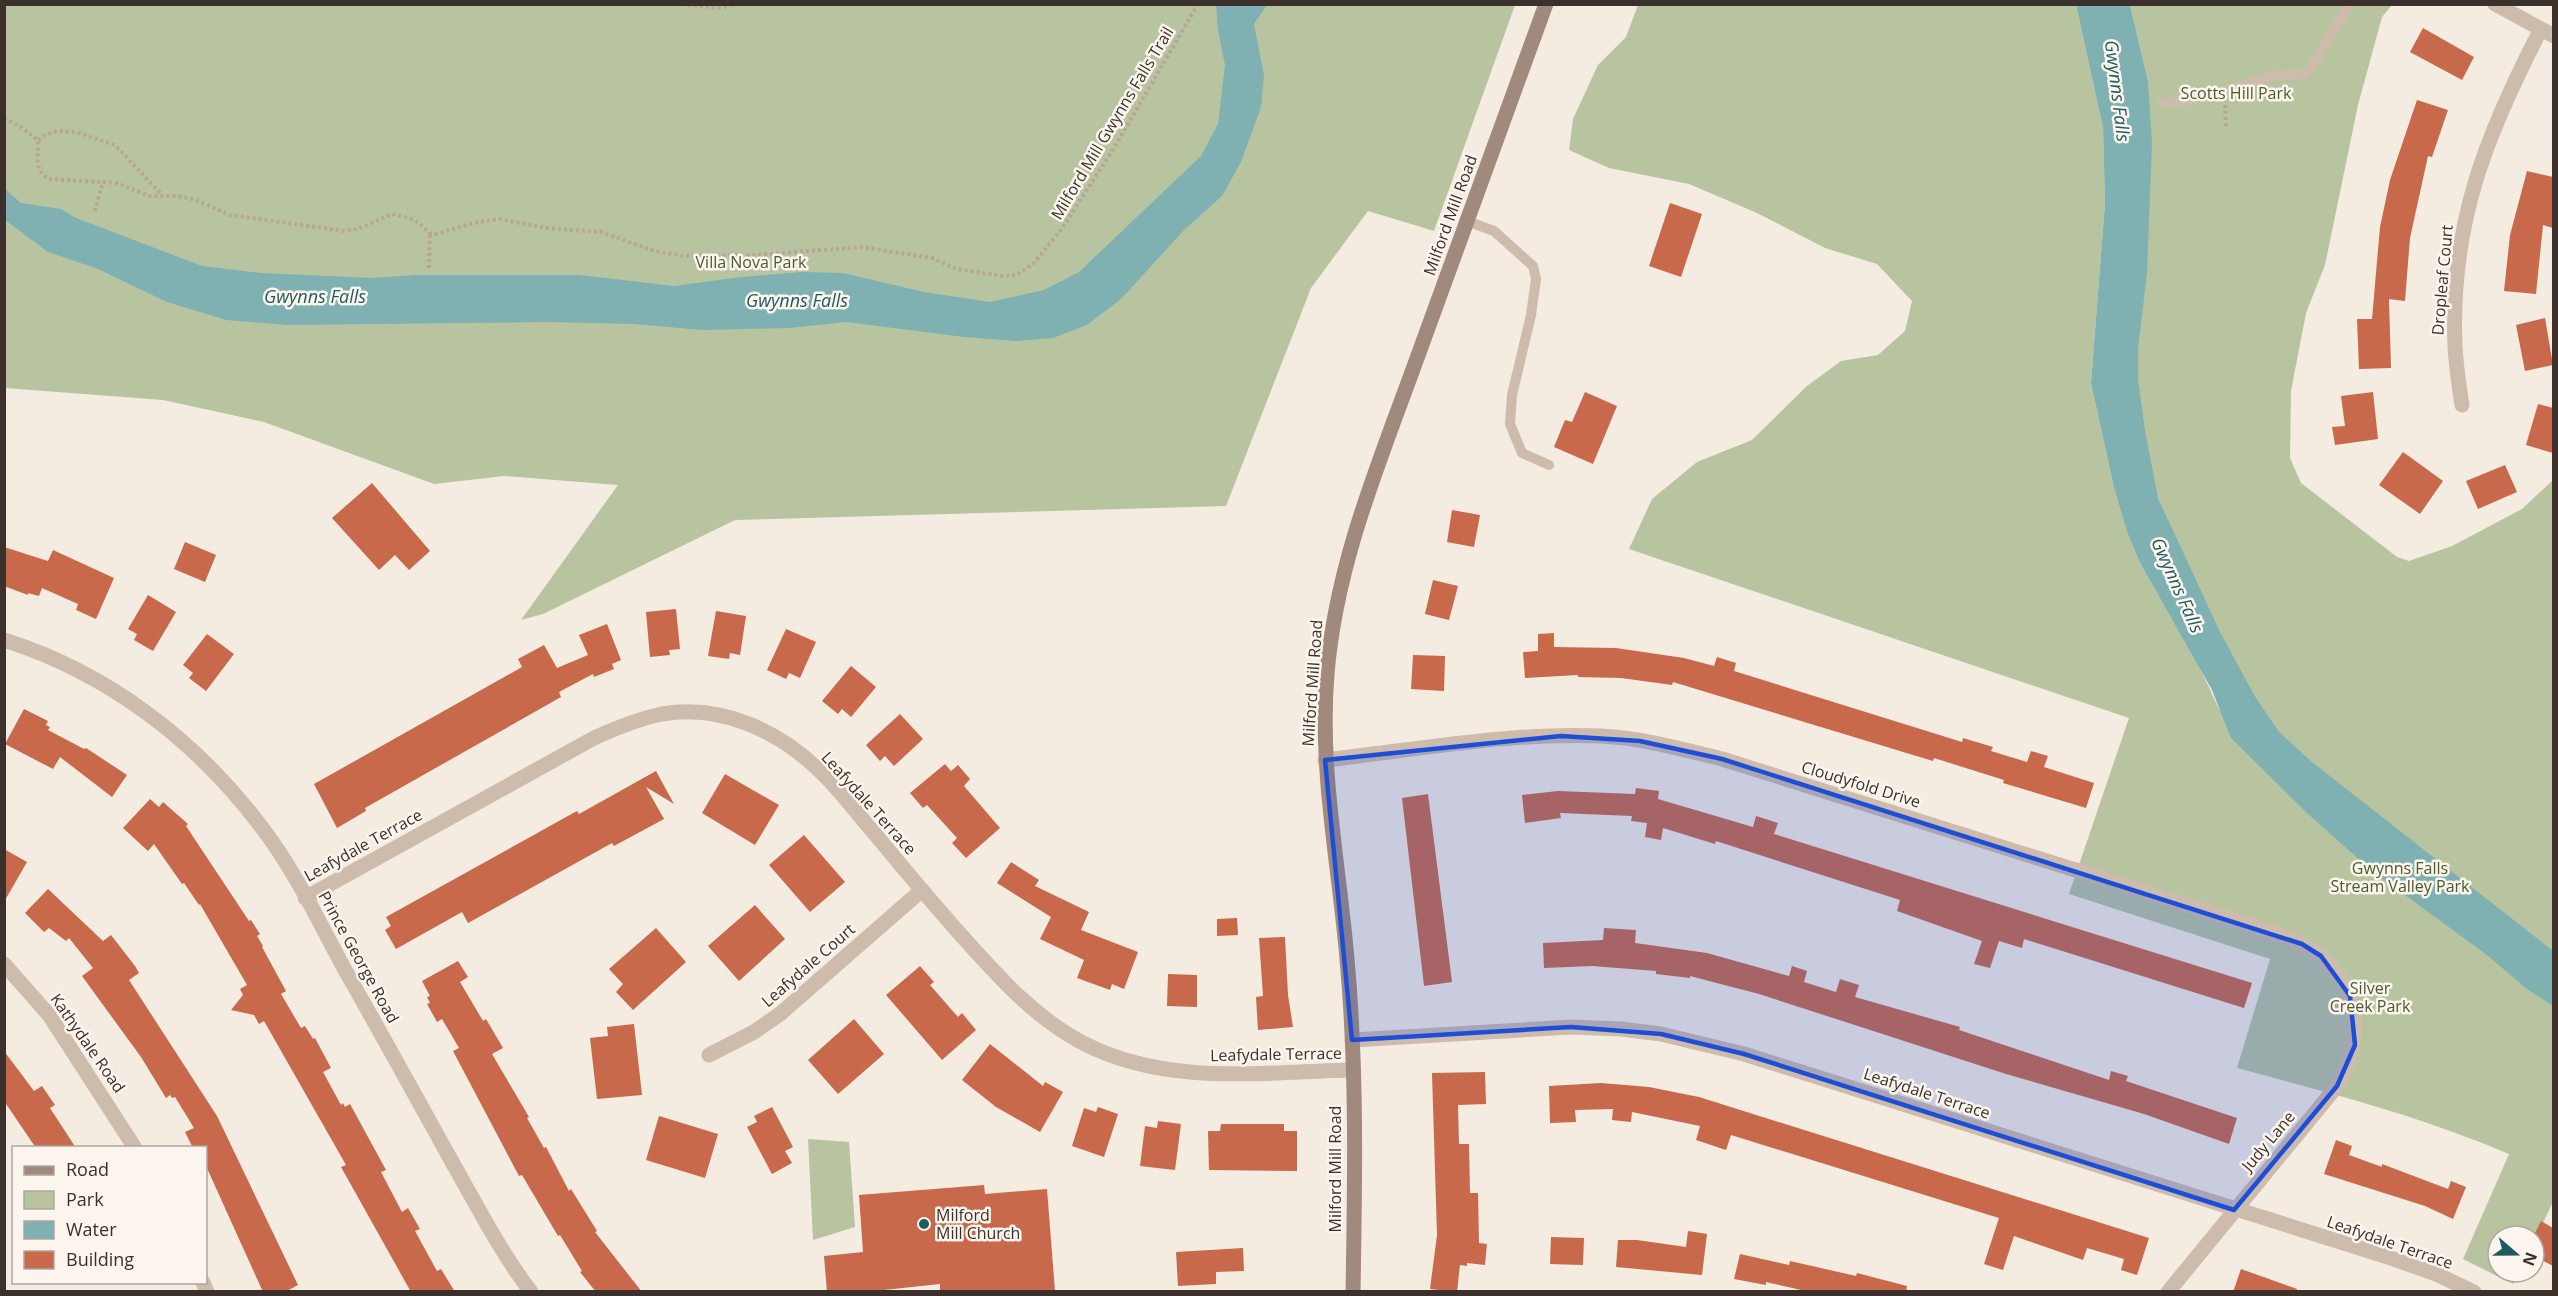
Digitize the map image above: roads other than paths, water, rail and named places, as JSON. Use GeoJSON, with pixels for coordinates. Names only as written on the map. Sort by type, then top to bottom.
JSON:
{"type":"FeatureCollection","features":[{"type":"Feature","properties":{"kind":"main road","name":"Milford Mill Road"},"geometry":{"type":"LineString","coordinates":[[1353,1292],[1355,1168],[1352,1040],[1347,958],[1325,759],[1327,676],[1333,620],[1344,567],[1377,469],[1546,4]]}},
{"type":"Feature","properties":{"kind":"street"},"geometry":{"type":"LineString","coordinates":[[2495,4],[2547,33]]}},
{"type":"Feature","properties":{"kind":"street","name":"Dropleaf Court"},"geometry":{"type":"LineString","coordinates":[[2462,405],[2455,348],[2455,306],[2459,249],[2471,191],[2489,136],[2547,33]]}},
{"type":"Feature","properties":{"kind":"street","name":"Prince George Road"},"geometry":{"type":"LineString","coordinates":[[4,640],[80,671],[137,705],[191,748],[232,790],[265,831],[305,898],[490,1229],[531,1292]]}},
{"type":"Feature","properties":{"kind":"street","name":"Leafydale Terrace"},"geometry":{"type":"LineString","coordinates":[[305,898],[594,738],[628,723],[664,714],[692,713],[726,716],[759,727],[789,744],[825,776],[1019,999],[1051,1024],[1086,1044],[1119,1058],[1156,1069],[1204,1073],[1352,1070]]}},
{"type":"Feature","properties":{"kind":"street","name":"Cloudyfold Drive"},"geometry":{"type":"LineString","coordinates":[[1325,759],[1561,736],[1603,736],[1679,748],[1722,759],[2276,933],[2302,944],[2321,956],[2340,978],[2350,996]]}},
{"type":"Feature","properties":{"kind":"street","name":"Leafydale Court"},"geometry":{"type":"LineString","coordinates":[[709,1055],[754,1032],[780,1014],[922,890]]}},
{"type":"Feature","properties":{"kind":"street","name":"Kathydale Road"},"geometry":{"type":"LineString","coordinates":[[4,964],[49,1015],[134,1146]]}},
{"type":"Feature","properties":{"kind":"street","name":"Judy Lane"},"geometry":{"type":"LineString","coordinates":[[2168,1292],[2337,1086],[2348,1068],[2355,1045],[2355,1023],[2350,996]]}},
{"type":"Feature","properties":{"kind":"street","name":"Leafydale Terrace"},"geometry":{"type":"LineString","coordinates":[[1352,1040],[1571,1027],[1621,1029],[1661,1034],[1743,1054],[2385,1256],[2436,1274],[2474,1292]]}},
{"type":"Feature","properties":{"kind":"lane"},"geometry":{"type":"LineString","coordinates":[[2162,104],[2200,99],[2271,76],[2307,74],[2350,4]]}},
{"type":"Feature","properties":{"kind":"lane"},"geometry":{"type":"LineString","coordinates":[[1467,221],[1494,231],[1533,266],[1536,279],[1531,315],[1512,395],[1510,424],[1522,453],[1549,465]]}},
{"type":"Feature","properties":{"kind":"water","name":"Gwynns Falls"},"geometry":{"type":"Polygon","coordinates":[[[1216,5],[1267,5],[1254,24],[1264,75],[1261,107],[1241,162],[1222,196],[1184,230],[1121,299],[1087,325],[1053,338],[1016,341],[964,337],[847,322],[789,328],[703,330],[633,324],[548,322],[287,325],[226,320],[167,302],[98,269],[48,252],[5,220],[5,170],[6,190],[21,203],[61,209],[76,218],[202,266],[261,273],[373,278],[414,275],[580,275],[674,286],[802,272],[843,273],[924,292],[990,302],[1044,290],[1079,272],[1201,156],[1218,124],[1225,65],[1216,5]]]}},
{"type":"Feature","properties":{"kind":"water","name":"Gwynns Falls"},"geometry":{"type":"Polygon","coordinates":[[[2076,5],[2130,5],[2148,81],[2152,143],[2147,273],[2138,349],[2138,379],[2158,498],[2219,630],[2254,695],[2279,732],[2312,762],[2553,951],[2553,1006],[2527,989],[2487,955],[2372,871],[2307,813],[2231,738],[2212,690],[2139,561],[2127,532],[2114,488],[2091,383],[2105,203],[2103,128],[2076,5]]]}},
{"type":"Feature","properties":{"kind":"place","name":"Milford Mill Church"},"geometry":{"type":"Point","coordinates":[924,1224]}},
{"type":"Feature","properties":{"kind":"park label","name":"Scotts Hill Park"},"geometry":{"type":"Point","coordinates":[2236,93]}},
{"type":"Feature","properties":{"kind":"park label","name":"Villa Nova Park"},"geometry":{"type":"Point","coordinates":[751,262]}},
{"type":"Feature","properties":{"kind":"park label","name":"Gwynns Falls Stream Valley Park"},"geometry":{"type":"Point","coordinates":[2400,877]}},
{"type":"Feature","properties":{"kind":"park label","name":"Silver Creek Park"},"geometry":{"type":"Point","coordinates":[2370,997]}}]}
